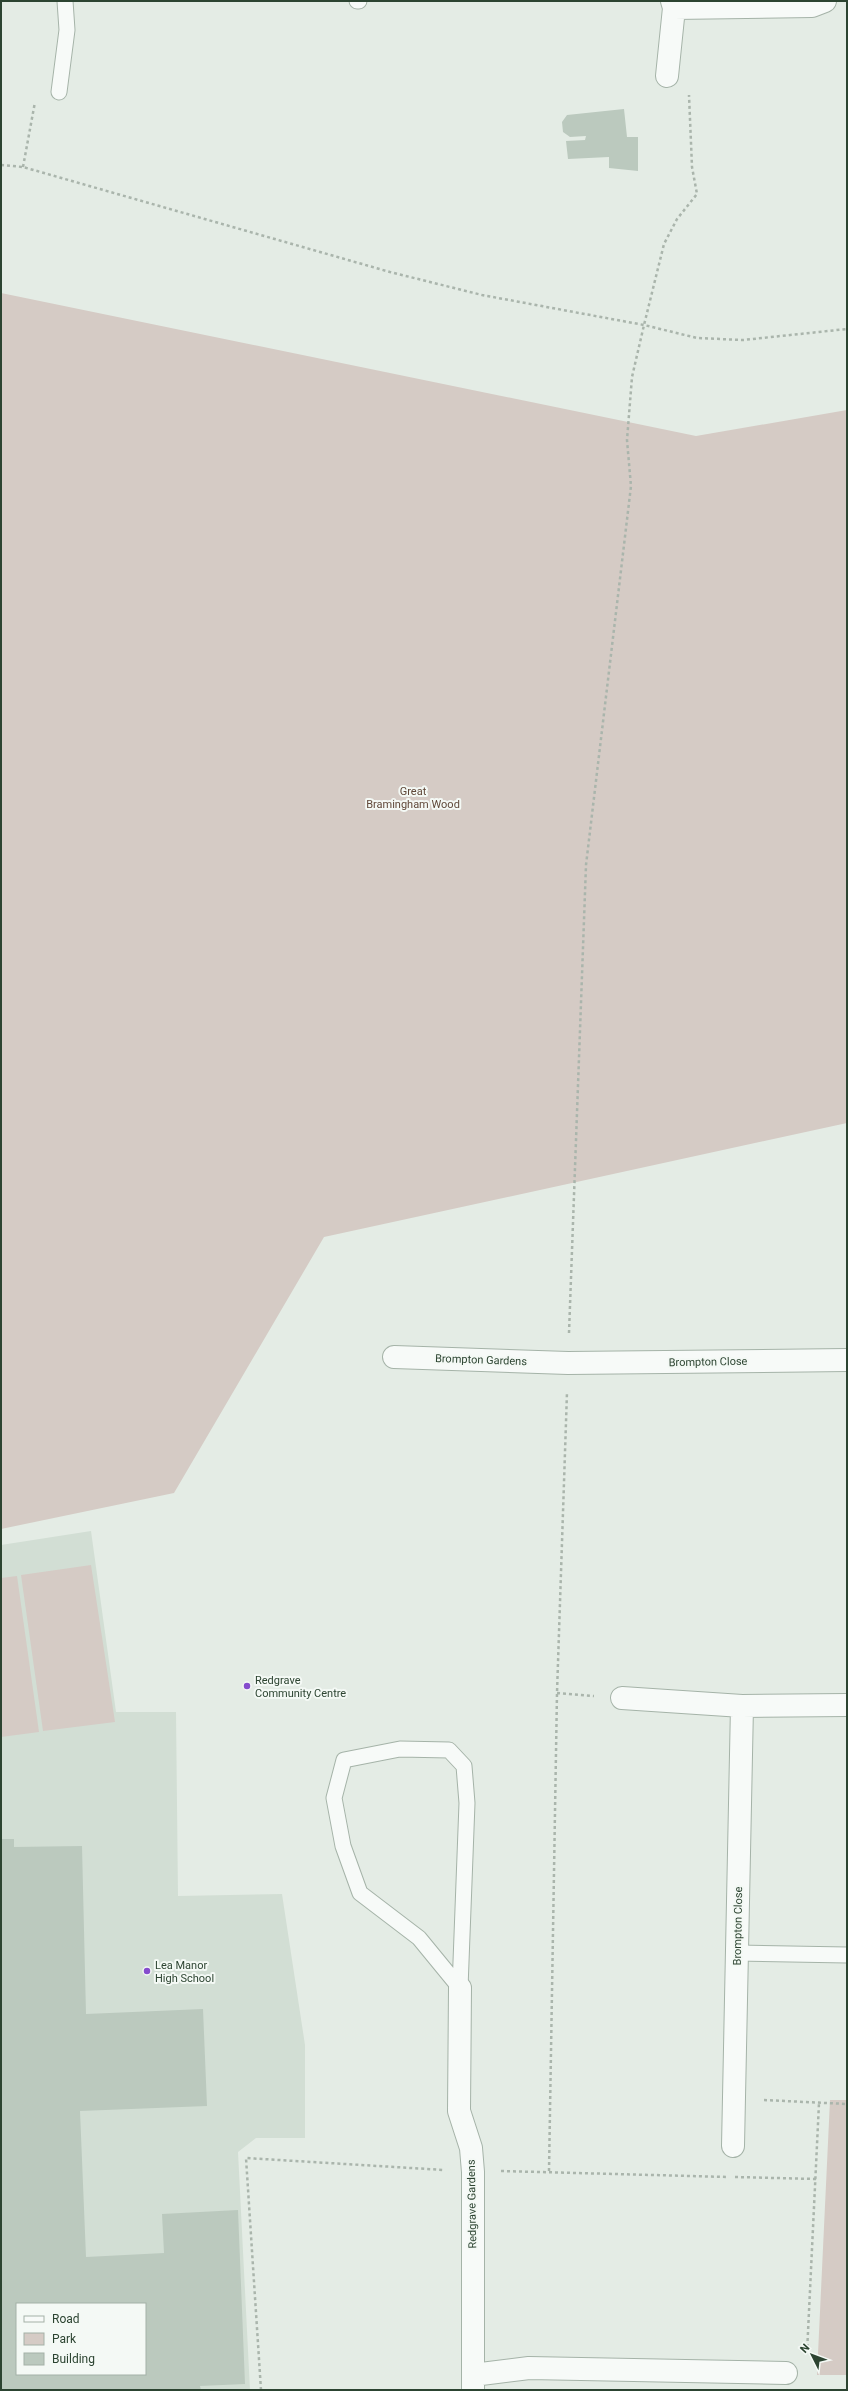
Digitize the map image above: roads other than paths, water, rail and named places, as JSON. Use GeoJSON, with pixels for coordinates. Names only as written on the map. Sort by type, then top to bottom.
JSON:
{"type":"FeatureCollection","features":[{"type":"Feature","properties":{"kind":"street"},"geometry":{"type":"LineString","coordinates":[[667,76],[673,5],[812,6],[825,1]]}},
{"type":"Feature","properties":{"kind":"street","name":"Brompton Gardens"},"geometry":{"type":"LineString","coordinates":[[394,1357],[568,1363]]}},
{"type":"Feature","properties":{"kind":"street","name":"Brompton Close"},"geometry":{"type":"LineString","coordinates":[[568,1363],[847,1360]]}},
{"type":"Feature","properties":{"kind":"street"},"geometry":{"type":"LineString","coordinates":[[622,1698],[742,1706],[847,1705]]}},
{"type":"Feature","properties":{"kind":"street","name":"Brompton Close"},"geometry":{"type":"LineString","coordinates":[[733,2146],[742,1706]]}},
{"type":"Feature","properties":{"kind":"street","name":"Redgrave Gardens"},"geometry":{"type":"LineString","coordinates":[[460,1988],[459,2111],[471,2148],[473,2172],[473,2382],[529,2368],[786,2373]]}},
{"type":"Feature","properties":{"kind":"lane"},"geometry":{"type":"LineString","coordinates":[[59,92],[67,30],[65,1]]}},
{"type":"Feature","properties":{"kind":"lane"},"geometry":{"type":"LineString","coordinates":[[400,1748],[449,1750],[464,1766],[467,1803],[460,1988],[419,1938],[360,1893],[343,1846],[334,1798],[344,1760],[400,1748]]}},
{"type":"Feature","properties":{"kind":"lane"},"geometry":{"type":"LineString","coordinates":[[737,1953],[847,1955]]}},
{"type":"Feature","properties":{"kind":"place","name":"Redgrave Community Centre"},"geometry":{"type":"Point","coordinates":[247,1686]}},
{"type":"Feature","properties":{"kind":"place","name":"Lea Manor High School"},"geometry":{"type":"Point","coordinates":[147,1971]}},
{"type":"Feature","properties":{"kind":"park label","name":"Great Bramingham Wood"},"geometry":{"type":"Point","coordinates":[413,797]}}]}
